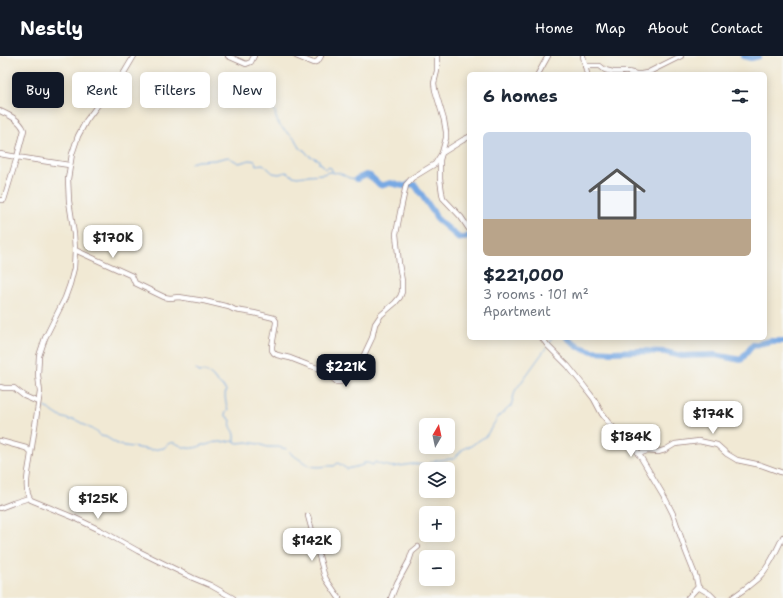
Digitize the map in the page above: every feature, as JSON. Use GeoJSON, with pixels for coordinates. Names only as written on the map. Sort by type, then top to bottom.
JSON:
{"type":"FeatureCollection","features":[{"type":"Feature","properties":{"kind":"street"},"geometry":{"type":"LineString","coordinates":[[134,56],[115,88],[97,106],[86,121],[78,136],[70,165],[68,174],[68,188],[74,234],[74,268],[65,298],[45,338],[39,356],[38,374],[40,392],[26,489],[29,498],[33,501],[102,531],[138,551],[188,576],[210,585],[233,598]]}},
{"type":"Feature","properties":{"kind":"street"},"geometry":{"type":"LineString","coordinates":[[228,56],[246,64],[251,62],[254,56]]}},
{"type":"Feature","properties":{"kind":"street"},"geometry":{"type":"LineString","coordinates":[[296,56],[313,63],[318,61],[321,56]]}},
{"type":"Feature","properties":{"kind":"street"},"geometry":{"type":"LineString","coordinates":[[437,56],[437,71],[434,83],[446,132],[440,169],[442,193],[443,198],[461,217],[467,226]]}},
{"type":"Feature","properties":{"kind":"street"},"geometry":{"type":"LineString","coordinates":[[539,72],[548,56]]}},
{"type":"Feature","properties":{"kind":"street"},"geometry":{"type":"LineString","coordinates":[[583,56],[586,72]]}},
{"type":"Feature","properties":{"kind":"street"},"geometry":{"type":"LineString","coordinates":[[649,72],[681,56]]}},
{"type":"Feature","properties":{"kind":"street"},"geometry":{"type":"LineString","coordinates":[[585,66],[600,66],[613,72],[628,72]]}},
{"type":"Feature","properties":{"kind":"street"},"geometry":{"type":"LineString","coordinates":[[0,111],[12,117],[22,126],[24,130],[8,189],[4,200],[0,200]]}},
{"type":"Feature","properties":{"kind":"street"},"geometry":{"type":"LineString","coordinates":[[75,250],[132,276],[135,283],[164,297],[179,297],[204,301],[229,307],[235,310],[274,318],[276,320],[272,346],[274,353],[321,368],[337,382],[340,382],[364,355],[372,338],[375,324],[381,315],[395,303],[402,292],[396,234],[406,185],[412,178],[435,164],[442,153],[467,138]]}},
{"type":"Feature","properties":{"kind":"street"},"geometry":{"type":"LineString","coordinates":[[0,154],[70,165]]}},
{"type":"Feature","properties":{"kind":"street"},"geometry":{"type":"LineString","coordinates":[[461,217],[467,218]]}},
{"type":"Feature","properties":{"kind":"street"},"geometry":{"type":"LineString","coordinates":[[544,340],[584,386],[608,422],[617,431],[630,439],[662,492],[673,514],[696,577],[698,587],[714,598]]}},
{"type":"Feature","properties":{"kind":"street"},"geometry":{"type":"LineString","coordinates":[[0,387],[14,388],[24,396],[38,402]]}},
{"type":"Feature","properties":{"kind":"street"},"geometry":{"type":"LineString","coordinates":[[0,441],[26,448],[31,453]]}},
{"type":"Feature","properties":{"kind":"street"},"geometry":{"type":"LineString","coordinates":[[638,454],[647,451],[658,452],[675,444],[699,441],[717,445],[737,460],[761,465],[783,473]]}},
{"type":"Feature","properties":{"kind":"street"},"geometry":{"type":"LineString","coordinates":[[0,508],[29,498]]}},
{"type":"Feature","properties":{"kind":"street"},"geometry":{"type":"LineString","coordinates":[[308,516],[324,574],[339,598]]}},
{"type":"Feature","properties":{"kind":"street"},"geometry":{"type":"LineString","coordinates":[[732,598],[758,578],[776,552],[783,537]]}},
{"type":"Feature","properties":{"kind":"street"},"geometry":{"type":"LineString","coordinates":[[391,598],[412,552],[418,547]]}},
{"type":"Feature","properties":{"kind":"street"},"geometry":{"type":"LineString","coordinates":[[688,598],[698,587]]}},
{"type":"Feature","properties":{"kind":"waterway"},"geometry":{"type":"LineString","coordinates":[[743,56],[751,58],[759,56]]}},
{"type":"Feature","properties":{"kind":"waterway"},"geometry":{"type":"LineString","coordinates":[[271,108],[275,111],[276,118],[280,126],[297,141],[300,148],[308,155],[319,160],[319,164],[321,163],[325,169],[327,167],[331,168],[333,173],[340,173],[357,179]]}},
{"type":"Feature","properties":{"kind":"waterway"},"geometry":{"type":"LineString","coordinates":[[191,163],[228,157],[239,163],[250,160],[255,161],[256,165],[263,164],[273,173],[279,174],[286,172],[297,177],[332,172]]}},
{"type":"Feature","properties":{"kind":"waterway"},"geometry":{"type":"LineString","coordinates":[[357,179],[366,175],[370,176],[380,185],[390,183],[403,186],[410,184],[415,185],[436,218],[459,238],[467,237]]}},
{"type":"Feature","properties":{"kind":"waterway"},"geometry":{"type":"LineString","coordinates":[[549,344],[551,340]]}},
{"type":"Feature","properties":{"kind":"waterway"},"geometry":{"type":"LineString","coordinates":[[570,340],[580,347],[592,351],[665,352],[682,356],[715,355],[741,360],[753,345],[771,341],[783,341]]}},
{"type":"Feature","properties":{"kind":"waterway"},"geometry":{"type":"LineString","coordinates":[[44,407],[60,417],[80,422],[101,436],[106,437],[119,445],[152,450],[164,448],[170,443],[191,448],[216,442],[232,441],[287,449],[292,455],[315,467],[334,466],[338,463],[347,469],[363,465],[363,463],[373,465],[375,462],[393,467],[412,464],[428,465],[435,461],[453,459],[463,449],[471,446],[486,436],[499,416],[511,406],[515,391],[546,348]]}},
{"type":"Feature","properties":{"kind":"waterway"},"geometry":{"type":"LineString","coordinates":[[196,369],[199,372],[206,372],[209,374],[226,390],[225,398],[228,410],[225,414],[231,420],[231,427],[235,435],[235,442]]}}]}
